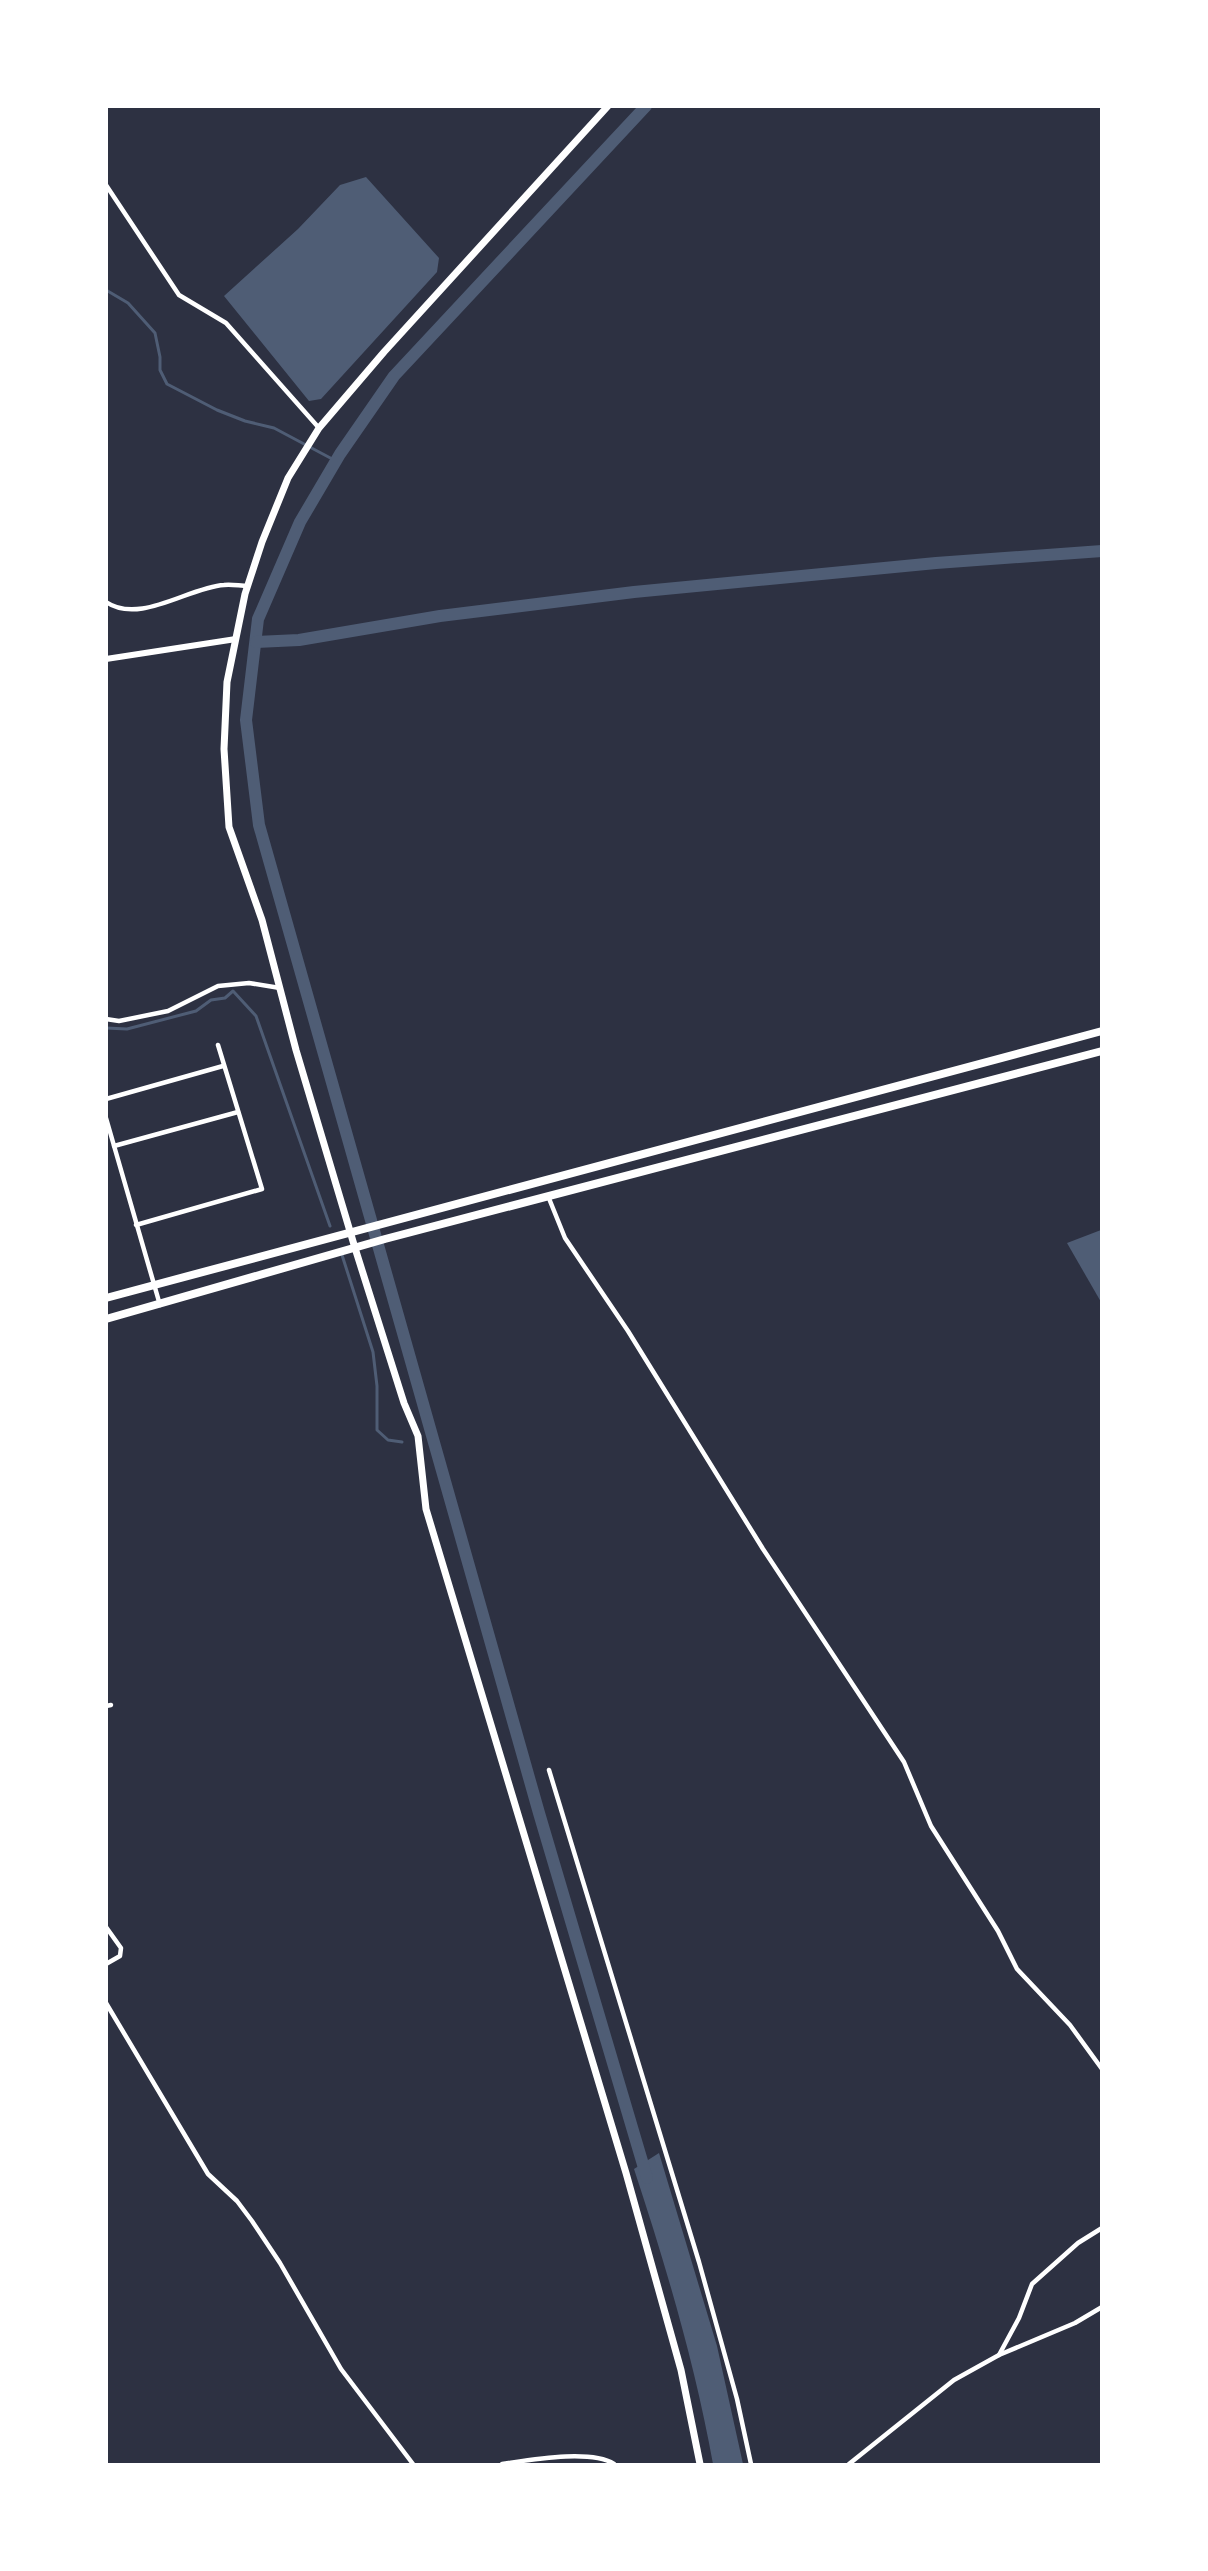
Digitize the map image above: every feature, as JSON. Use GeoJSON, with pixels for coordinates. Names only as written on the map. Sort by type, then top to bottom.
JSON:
{"type":"FeatureCollection","features":[{"type":"Feature","properties":{"kind":"main road"},"geometry":{"type":"LineString","coordinates":[[608,106],[392,343],[319,428],[288,478],[262,542],[248,586],[227,682],[224,749],[229,827],[262,920],[280,988],[404,1403],[418,1436],[426,1509],[626,2173],[681,2370],[700,2464]]}},
{"type":"Feature","properties":{"kind":"main road"},"geometry":{"type":"LineString","coordinates":[[106,1298],[1101,1031]]}},
{"type":"Feature","properties":{"kind":"main road"},"geometry":{"type":"LineString","coordinates":[[106,1319],[385,1239],[1101,1051]]}},
{"type":"Feature","properties":{"kind":"street"},"geometry":{"type":"LineString","coordinates":[[106,185],[179,295],[226,323],[319,428]]}},
{"type":"Feature","properties":{"kind":"street"},"geometry":{"type":"LineString","coordinates":[[106,602],[115,608],[159,605],[224,585],[248,586]]}},
{"type":"Feature","properties":{"kind":"street"},"geometry":{"type":"LineString","coordinates":[[106,659],[236,639]]}},
{"type":"Feature","properties":{"kind":"street"},"geometry":{"type":"LineString","coordinates":[[106,1019],[119,1021],[168,1011],[218,986],[249,983],[280,988]]}},
{"type":"Feature","properties":{"kind":"street"},"geometry":{"type":"LineString","coordinates":[[136,1225],[262,1189],[218,1045]]}},
{"type":"Feature","properties":{"kind":"street"},"geometry":{"type":"LineString","coordinates":[[106,1099],[223,1066]]}},
{"type":"Feature","properties":{"kind":"street"},"geometry":{"type":"LineString","coordinates":[[114,1146],[237,1112]]}},
{"type":"Feature","properties":{"kind":"street"},"geometry":{"type":"LineString","coordinates":[[106,1118],[160,1305]]}},
{"type":"Feature","properties":{"kind":"street"},"geometry":{"type":"LineString","coordinates":[[548,1196],[565,1238],[628,1331],[763,1549],[904,1762],[931,1826],[998,1931],[1017,1970],[1070,2025],[1101,2069]]}},
{"type":"Feature","properties":{"kind":"street"},"geometry":{"type":"LineString","coordinates":[[549,1770],[699,2262],[737,2399],[751,2464]]}},
{"type":"Feature","properties":{"kind":"street"},"geometry":{"type":"LineString","coordinates":[[106,1927],[121,1948],[120,1956],[106,1964]]}},
{"type":"Feature","properties":{"kind":"street"},"geometry":{"type":"LineString","coordinates":[[106,2003],[208,2174],[237,2201],[252,2221],[297,2291],[341,2369],[413,2464]]}},
{"type":"Feature","properties":{"kind":"street"},"geometry":{"type":"LineString","coordinates":[[999,2355],[1019,2318],[1032,2284],[1078,2243],[1101,2228]]}},
{"type":"Feature","properties":{"kind":"street"},"geometry":{"type":"LineString","coordinates":[[849,2464],[954,2380],[999,2355],[1075,2323],[1101,2307]]}},
{"type":"Feature","properties":{"kind":"street"},"geometry":{"type":"LineString","coordinates":[[502,2464],[553,2457],[606,2459],[614,2464]]}},
{"type":"Feature","properties":{"kind":"water"},"geometry":{"type":"Polygon","coordinates":[[[366,177],[439,258],[437,272],[321,399],[309,401],[224,296],[298,229],[340,185],[366,177]]]}},
{"type":"Feature","properties":{"kind":"water"},"geometry":{"type":"Polygon","coordinates":[[[1101,1230],[1101,1302],[1067,1243],[1101,1230]]]}},
{"type":"Feature","properties":{"kind":"water"},"geometry":{"type":"Polygon","coordinates":[[[659,2153],[717,2346],[743,2464],[713,2464],[698,2389],[679,2315],[634,2169],[659,2153]]]}},
{"type":"Feature","properties":{"kind":"waterway"},"geometry":{"type":"LineString","coordinates":[[646,106],[394,376],[340,454],[300,522],[258,619],[246,720],[259,825],[539,1813],[647,2178]]}},
{"type":"Feature","properties":{"kind":"waterway"},"geometry":{"type":"LineString","coordinates":[[106,290],[128,303],[155,333],[160,370],[167,384],[217,410],[245,421],[274,428],[336,461]]}},
{"type":"Feature","properties":{"kind":"waterway"},"geometry":{"type":"LineString","coordinates":[[256,642],[299,640],[440,616],[634,592],[936,563],[1102,551]]}},
{"type":"Feature","properties":{"kind":"waterway"},"geometry":{"type":"LineString","coordinates":[[106,1028],[127,1029],[196,1011],[211,1000],[225,998],[233,991],[256,1016],[330,1226]]}},
{"type":"Feature","properties":{"kind":"waterway"},"geometry":{"type":"LineString","coordinates":[[342,1255],[373,1352],[377,1386],[377,1430],[388,1440],[402,1442]]}}]}
